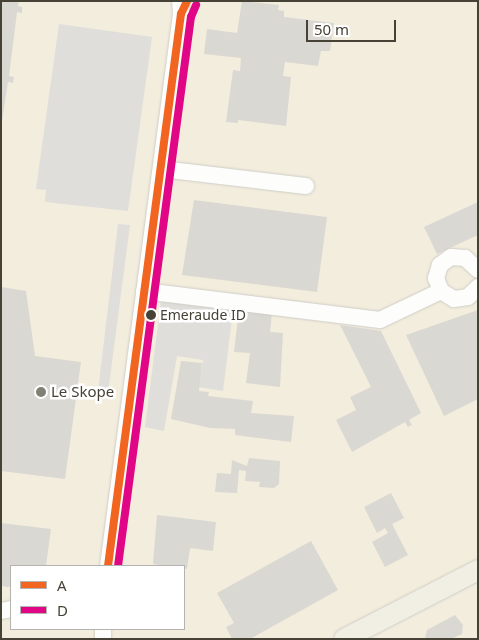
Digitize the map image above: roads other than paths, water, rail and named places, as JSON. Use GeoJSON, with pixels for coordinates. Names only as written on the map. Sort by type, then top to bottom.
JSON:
{"type":"FeatureCollection","features":[{"type":"Feature","properties":{"kind":"main road"},"geometry":{"type":"LineString","coordinates":[[344,639],[478,570]]}},
{"type":"Feature","properties":{"kind":"street"},"geometry":{"type":"LineString","coordinates":[[108,565],[183,6]]}},
{"type":"Feature","properties":{"kind":"street"},"geometry":{"type":"LineString","coordinates":[[160,169],[306,186]]}},
{"type":"Feature","properties":{"kind":"street"},"geometry":{"type":"LineString","coordinates":[[478,270],[465,258],[445,260],[436,278],[441,292],[461,300],[478,287]]}},
{"type":"Feature","properties":{"kind":"street"},"geometry":{"type":"LineString","coordinates":[[144,290],[380,320],[441,292]]}},
{"type":"Feature","properties":{"kind":"place","name":"Emeraude ID"},"geometry":{"type":"Point","coordinates":[151,315]}},
{"type":"Feature","properties":{"kind":"place","name":"Le Skope"},"geometry":{"type":"Point","coordinates":[41,392]}}]}
